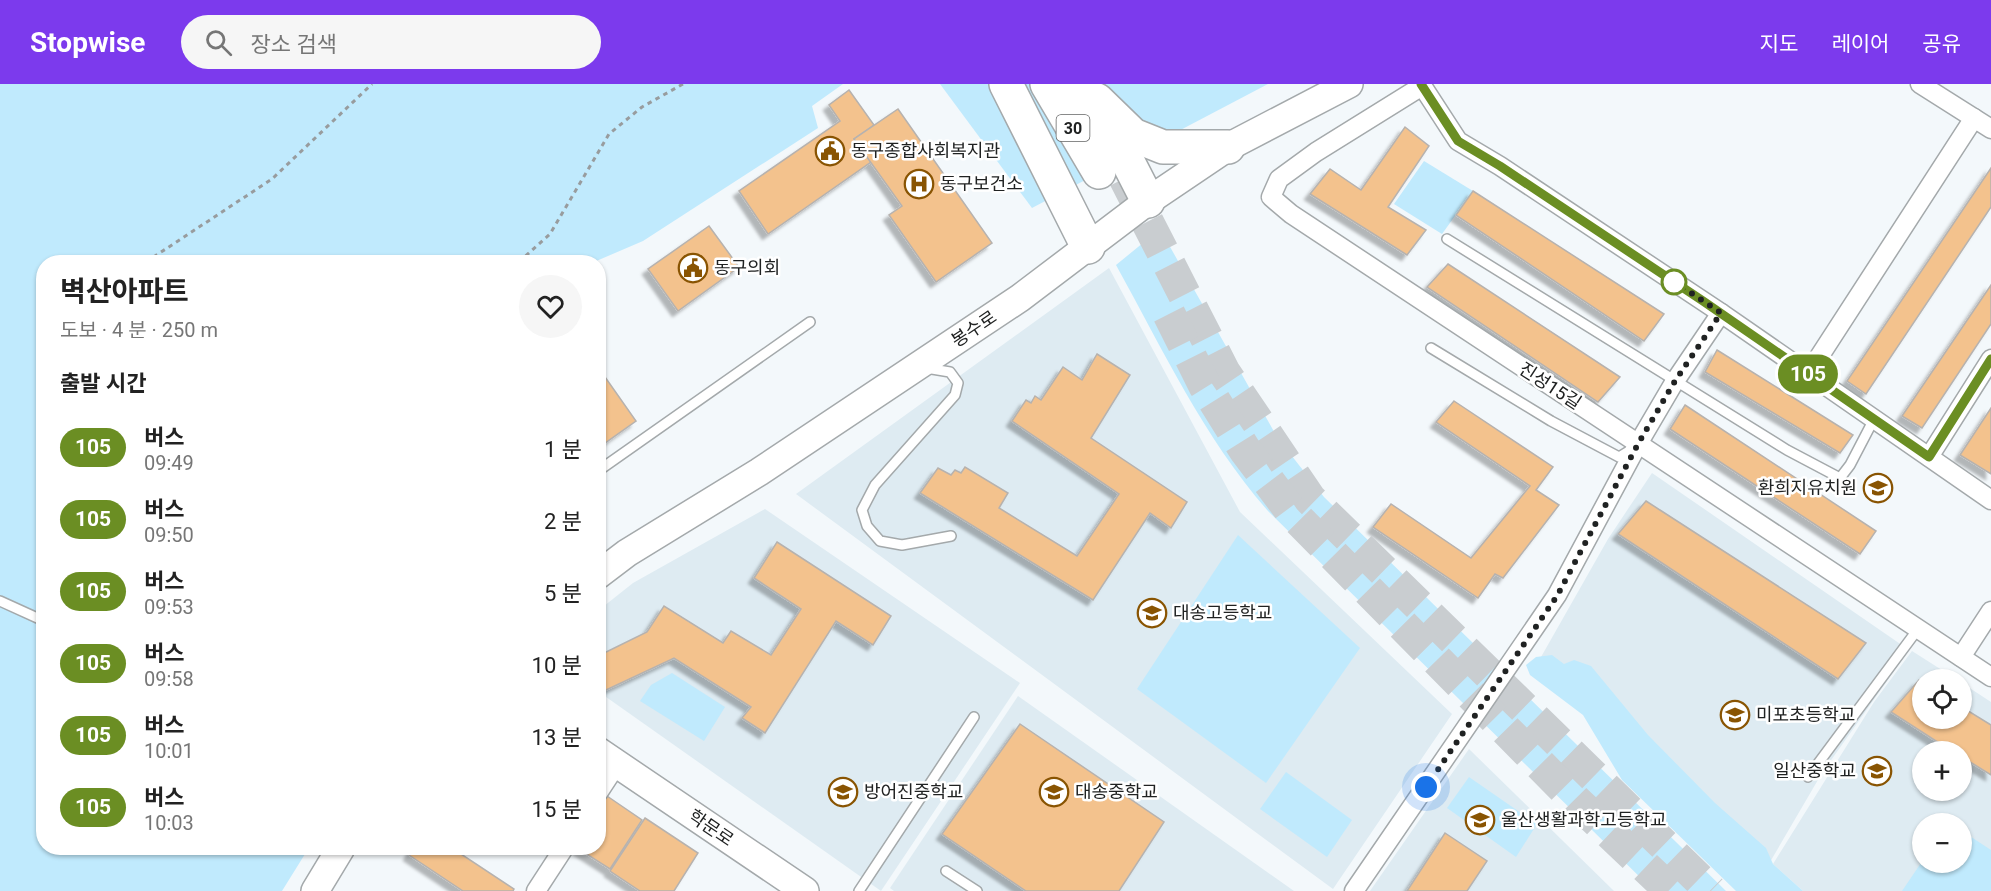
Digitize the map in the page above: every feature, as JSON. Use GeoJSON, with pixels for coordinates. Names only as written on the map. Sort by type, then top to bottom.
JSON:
{"type":"FeatureCollection","features":[{"type":"Feature","properties":{"kind":"highway"},"geometry":{"type":"LineString","coordinates":[[1006,84],[1088,247]]}},
{"type":"Feature","properties":{"kind":"highway","name":"30"},"geometry":{"type":"LineString","coordinates":[[1047,84],[1110,170],[1087,89]]}},
{"type":"Feature","properties":{"kind":"highway"},"geometry":{"type":"LineString","coordinates":[[1087,89],[1134,135],[1163,147],[1228,147]]}},
{"type":"Feature","properties":{"kind":"highway"},"geometry":{"type":"LineString","coordinates":[[1087,89],[1148,201]]}},
{"type":"Feature","properties":{"kind":"main road","name":"봉수로"},"geometry":{"type":"LineString","coordinates":[[606,569],[635,547],[759,472],[1020,298],[1148,201],[1228,147],[1349,84]]}},
{"type":"Feature","properties":{"kind":"main road","name":"학문로"},"geometry":{"type":"LineString","coordinates":[[608,758],[805,891]]}},
{"type":"Feature","properties":{"kind":"main road"},"geometry":{"type":"LineString","coordinates":[[315,891],[338,855]]}},
{"type":"Feature","properties":{"kind":"street"},"geometry":{"type":"LineString","coordinates":[[1920,84],[1991,129]]}},
{"type":"Feature","properties":{"kind":"street"},"geometry":{"type":"LineString","coordinates":[[1422,85],[1458,141],[1500,166],[1721,313],[1991,500]]}},
{"type":"Feature","properties":{"kind":"street","name":"진성15길"},"geometry":{"type":"LineString","coordinates":[[1422,85],[1291,170],[1279,179],[1271,197],[1291,214],[1991,677]]}},
{"type":"Feature","properties":{"kind":"street"},"geometry":{"type":"LineString","coordinates":[[1808,375],[1974,118]]}},
{"type":"Feature","properties":{"kind":"street"},"geometry":{"type":"LineString","coordinates":[[1354,891],[1557,596],[1638,444],[1675,381],[1721,313]]}},
{"type":"Feature","properties":{"kind":"street"},"geometry":{"type":"LineString","coordinates":[[1929,457],[1991,359]]}},
{"type":"Feature","properties":{"kind":"street"},"geometry":{"type":"LineString","coordinates":[[1961,657],[1991,611]]}},
{"type":"Feature","properties":{"kind":"street"},"geometry":{"type":"LineString","coordinates":[[536,891],[559,855]]}},
{"type":"Feature","properties":{"kind":"lane"},"geometry":{"type":"LineString","coordinates":[[1447,238],[1787,450],[1840,478],[1850,465],[1874,419]]}},
{"type":"Feature","properties":{"kind":"lane"},"geometry":{"type":"LineString","coordinates":[[606,465],[810,322]]}},
{"type":"Feature","properties":{"kind":"lane"},"geometry":{"type":"LineString","coordinates":[[1431,348],[1551,421],[1619,457],[1638,444]]}},
{"type":"Feature","properties":{"kind":"lane"},"geometry":{"type":"LineString","coordinates":[[915,369],[934,367],[950,372],[958,383],[955,395],[875,485],[862,510],[867,526],[880,541],[902,545],[951,536]]}},
{"type":"Feature","properties":{"kind":"lane"},"geometry":{"type":"LineString","coordinates":[[0,601],[36,617]]}},
{"type":"Feature","properties":{"kind":"lane"},"geometry":{"type":"LineString","coordinates":[[1808,777],[1918,629]]}},
{"type":"Feature","properties":{"kind":"lane"},"geometry":{"type":"LineString","coordinates":[[859,891],[974,717]]}},
{"type":"Feature","properties":{"kind":"lane"},"geometry":{"type":"LineString","coordinates":[[946,871],[977,891]]}},
{"type":"Feature","properties":{"kind":"path"},"geometry":{"type":"LineString","coordinates":[[157,255],[272,179],[372,84]]}},
{"type":"Feature","properties":{"kind":"path"},"geometry":{"type":"LineString","coordinates":[[526,255],[549,234],[609,134],[642,107],[683,84]]}},
{"type":"Feature","properties":{"kind":"shaded area"},"geometry":{"type":"Polygon","coordinates":[[[0,84],[843,84],[812,106],[818,128],[643,241],[606,257],[606,255],[36,255],[36,855],[304,855],[282,891],[0,891],[0,84]]]}},
{"type":"Feature","properties":{"kind":"shaded area"},"geometry":{"type":"Polygon","coordinates":[[[940,84],[1268,84],[1032,208],[940,84]]]}},
{"type":"Feature","properties":{"kind":"shaded area"},"geometry":{"type":"Polygon","coordinates":[[[1424,161],[1473,191],[1442,234],[1394,204],[1424,161]]]}},
{"type":"Feature","properties":{"kind":"shaded area"},"geometry":{"type":"Polygon","coordinates":[[[1160,229],[1277,437],[1324,497],[1726,891],[1654,891],[1268,511],[1245,483],[1204,423],[1116,265],[1160,229]]]}},
{"type":"Feature","properties":{"kind":"shaded area","name":"대송고등학교"},"geometry":{"type":"Polygon","coordinates":[[[1109,268],[1240,512],[1452,714],[1333,889],[796,494],[1109,268]]]}},
{"type":"Feature","properties":{"kind":"shaded area","name":"미포초등학교"},"geometry":{"type":"Polygon","coordinates":[[[1652,473],[1909,650],[1822,773],[1770,862],[1541,657],[1608,539],[1652,473]]]}},
{"type":"Feature","properties":{"kind":"shaded area","name":"방어진중학교"},"geometry":{"type":"Polygon","coordinates":[[[765,509],[1020,683],[881,891],[606,697],[606,604],[633,583],[765,509]]]}},
{"type":"Feature","properties":{"kind":"shaded area"},"geometry":{"type":"Polygon","coordinates":[[[1238,535],[1360,648],[1266,783],[1137,689],[1238,535]]]}},
{"type":"Feature","properties":{"kind":"shaded area","name":"일산중학교"},"geometry":{"type":"Polygon","coordinates":[[[1912,651],[1940,669],[1912,669],[1912,729],[1972,729],[1972,690],[1991,702],[1991,891],[1803,891],[1773,864],[1874,702],[1912,651]]]}},
{"type":"Feature","properties":{"kind":"shaded area"},"geometry":{"type":"Polygon","coordinates":[[[1552,655],[1564,664],[1574,660],[1591,666],[1648,735],[1715,803],[1766,848],[1773,864],[1803,891],[1736,891],[1622,780],[1583,715],[1530,675],[1526,665],[1536,657],[1552,655]]]}},
{"type":"Feature","properties":{"kind":"shaded area"},"geometry":{"type":"Polygon","coordinates":[[[672,673],[725,707],[704,741],[640,701],[651,685],[672,673]]]}},
{"type":"Feature","properties":{"kind":"shaded area","name":"대송중학교"},"geometry":{"type":"Polygon","coordinates":[[[1018,696],[1294,891],[894,891],[890,888],[1018,696]]]}},
{"type":"Feature","properties":{"kind":"shaded area","name":"울산생활과학고등학교"},"geometry":{"type":"Polygon","coordinates":[[[1469,749],[1614,891],[1370,891],[1469,749]]]}},
{"type":"Feature","properties":{"kind":"shaded area"},"geometry":{"type":"Polygon","coordinates":[[[1286,772],[1352,820],[1327,857],[1260,809],[1286,772]]]}},
{"type":"Feature","properties":{"kind":"shaded area"},"geometry":{"type":"Polygon","coordinates":[[[1469,777],[1537,824],[1516,857],[1447,808],[1469,777]]]}},
{"type":"Feature","properties":{"kind":"shaded area"},"geometry":{"type":"Polygon","coordinates":[[[1972,838],[1991,850],[1991,891],[1902,891],[1914,873],[1972,873],[1972,838]]]}},
{"type":"Feature","properties":{"kind":"building","name":"동구종합사회복지관"},"geometry":{"type":"Polygon","coordinates":[[[849,90],[874,125],[854,139],[871,162],[768,234],[739,191],[840,121],[829,105],[849,90]]]}},
{"type":"Feature","properties":{"kind":"building","name":"동구보건소"},"geometry":{"type":"Polygon","coordinates":[[[898,109],[992,243],[936,282],[889,215],[902,206],[854,139],[898,109]]]}},
{"type":"Feature","properties":{"kind":"building"},"geometry":{"type":"Polygon","coordinates":[[[1405,127],[1429,146],[1388,207],[1426,230],[1407,255],[1310,194],[1330,169],[1361,190],[1405,127]]]}},
{"type":"Feature","properties":{"kind":"building"},"geometry":{"type":"Polygon","coordinates":[[[1991,168],[1991,207],[1866,394],[1847,381],[1991,168]]]}},
{"type":"Feature","properties":{"kind":"building"},"geometry":{"type":"Polygon","coordinates":[[[1473,191],[1664,314],[1644,341],[1456,215],[1473,191]]]}},
{"type":"Feature","properties":{"kind":"building","name":"동구의회"},"geometry":{"type":"Polygon","coordinates":[[[709,226],[739,267],[678,311],[648,269],[709,226]]]}},
{"type":"Feature","properties":{"kind":"building"},"geometry":{"type":"Polygon","coordinates":[[[1448,264],[1620,377],[1598,402],[1427,287],[1448,264]]]}},
{"type":"Feature","properties":{"kind":"building"},"geometry":{"type":"Polygon","coordinates":[[[1991,285],[1991,324],[1922,428],[1902,416],[1991,285]]]}},
{"type":"Feature","properties":{"kind":"building"},"geometry":{"type":"Polygon","coordinates":[[[1717,350],[1853,435],[1840,453],[1705,372],[1717,350]]]}},
{"type":"Feature","properties":{"kind":"building"},"geometry":{"type":"Polygon","coordinates":[[[1097,354],[1130,375],[1091,438],[1187,502],[1171,528],[1150,513],[1093,600],[920,493],[938,468],[951,475],[955,470],[961,473],[965,467],[1008,493],[999,508],[1077,556],[1119,494],[1012,421],[1026,400],[1031,403],[1035,396],[1041,400],[1063,367],[1082,380],[1097,354]]]}},
{"type":"Feature","properties":{"kind":"building"},"geometry":{"type":"Polygon","coordinates":[[[606,378],[636,421],[606,442],[606,378]]]}},
{"type":"Feature","properties":{"kind":"building"},"geometry":{"type":"Polygon","coordinates":[[[1454,401],[1553,467],[1536,490],[1559,505],[1503,578],[1495,574],[1478,598],[1373,527],[1391,504],[1471,558],[1530,486],[1436,422],[1454,401]]]}},
{"type":"Feature","properties":{"kind":"building"},"geometry":{"type":"Polygon","coordinates":[[[1685,405],[1876,531],[1860,554],[1670,429],[1685,405]]]}},
{"type":"Feature","properties":{"kind":"building"},"geometry":{"type":"Polygon","coordinates":[[[1991,408],[1991,474],[1960,455],[1991,408]]]}},
{"type":"Feature","properties":{"kind":"building"},"geometry":{"type":"Polygon","coordinates":[[[1646,501],[1866,643],[1838,679],[1618,534],[1646,501]]]}},
{"type":"Feature","properties":{"kind":"building"},"geometry":{"type":"Polygon","coordinates":[[[777,542],[891,616],[873,645],[836,621],[765,733],[742,718],[751,707],[674,658],[606,690],[606,652],[647,632],[664,606],[723,643],[731,631],[771,655],[801,609],[754,578],[777,542]]]}},
{"type":"Feature","properties":{"kind":"building"},"geometry":{"type":"Polygon","coordinates":[[[1912,688],[1912,726],[1891,712],[1912,688]]]}},
{"type":"Feature","properties":{"kind":"building"},"geometry":{"type":"Polygon","coordinates":[[[1972,713],[1991,725],[1991,775],[1972,763],[1972,741],[1936,741],[1917,729],[1972,729],[1972,713]]]}},
{"type":"Feature","properties":{"kind":"building"},"geometry":{"type":"Polygon","coordinates":[[[1020,724],[1164,822],[1119,891],[1026,891],[942,834],[1020,724]]]}},
{"type":"Feature","properties":{"kind":"building"},"geometry":{"type":"Polygon","coordinates":[[[606,797],[642,820],[610,869],[588,855],[606,855],[606,797]]]}},
{"type":"Feature","properties":{"kind":"building"},"geometry":{"type":"Polygon","coordinates":[[[645,818],[698,853],[674,891],[640,891],[610,871],[645,818]]]}},
{"type":"Feature","properties":{"kind":"building"},"geometry":{"type":"Polygon","coordinates":[[[1445,833],[1487,861],[1467,891],[1407,891],[1445,833]]]}},
{"type":"Feature","properties":{"kind":"building"},"geometry":{"type":"Polygon","coordinates":[[[409,855],[463,855],[514,889],[513,891],[463,891],[409,855]]]}},
{"type":"Feature","properties":{"kind":"tunnel"},"geometry":{"type":"LineString","coordinates":[[1125,178],[1224,372],[1310,499],[1711,891]]}},
{"type":"Feature","properties":{"kind":"tunnel"},"geometry":{"type":"LineString","coordinates":[[1169,314],[1205,386],[1245,450],[1293,514],[1578,803],[1671,891]]}},
{"type":"Feature","properties":{"kind":"bus line","name":"105"},"geometry":{"type":"LineString","coordinates":[[1421,84],[1442,120],[1458,141],[1500,166],[1703,301],[1929,457],[1991,359]]}},
{"type":"Feature","properties":{"kind":"place","name":"동구종합사회복지관"},"geometry":{"type":"Point","coordinates":[830,151]}},
{"type":"Feature","properties":{"kind":"place","name":"동구보건소"},"geometry":{"type":"Point","coordinates":[919,184]}},
{"type":"Feature","properties":{"kind":"place","name":"동구의회"},"geometry":{"type":"Point","coordinates":[693,268]}},
{"type":"Feature","properties":{"kind":"place","name":"환희지유치원"},"geometry":{"type":"Point","coordinates":[1878,488]}},
{"type":"Feature","properties":{"kind":"place","name":"대송고등학교"},"geometry":{"type":"Point","coordinates":[1152,613]}},
{"type":"Feature","properties":{"kind":"place","name":"미포초등학교"},"geometry":{"type":"Point","coordinates":[1735,715]}},
{"type":"Feature","properties":{"kind":"place","name":"일산중학교"},"geometry":{"type":"Point","coordinates":[1877,771]}},
{"type":"Feature","properties":{"kind":"place","name":"방어진중학교"},"geometry":{"type":"Point","coordinates":[843,792]}},
{"type":"Feature","properties":{"kind":"place","name":"대송중학교"},"geometry":{"type":"Point","coordinates":[1054,792]}},
{"type":"Feature","properties":{"kind":"place","name":"울산생활과학고등학교"},"geometry":{"type":"Point","coordinates":[1480,820]}},
{"type":"Feature","properties":{"kind":"route"},"geometry":{"type":"LineString","coordinates":[[1426,787],[1521,652],[1557,596],[1581,555],[1638,444],[1675,381],[1721,313],[1666,276],[1674,282]]}}]}
